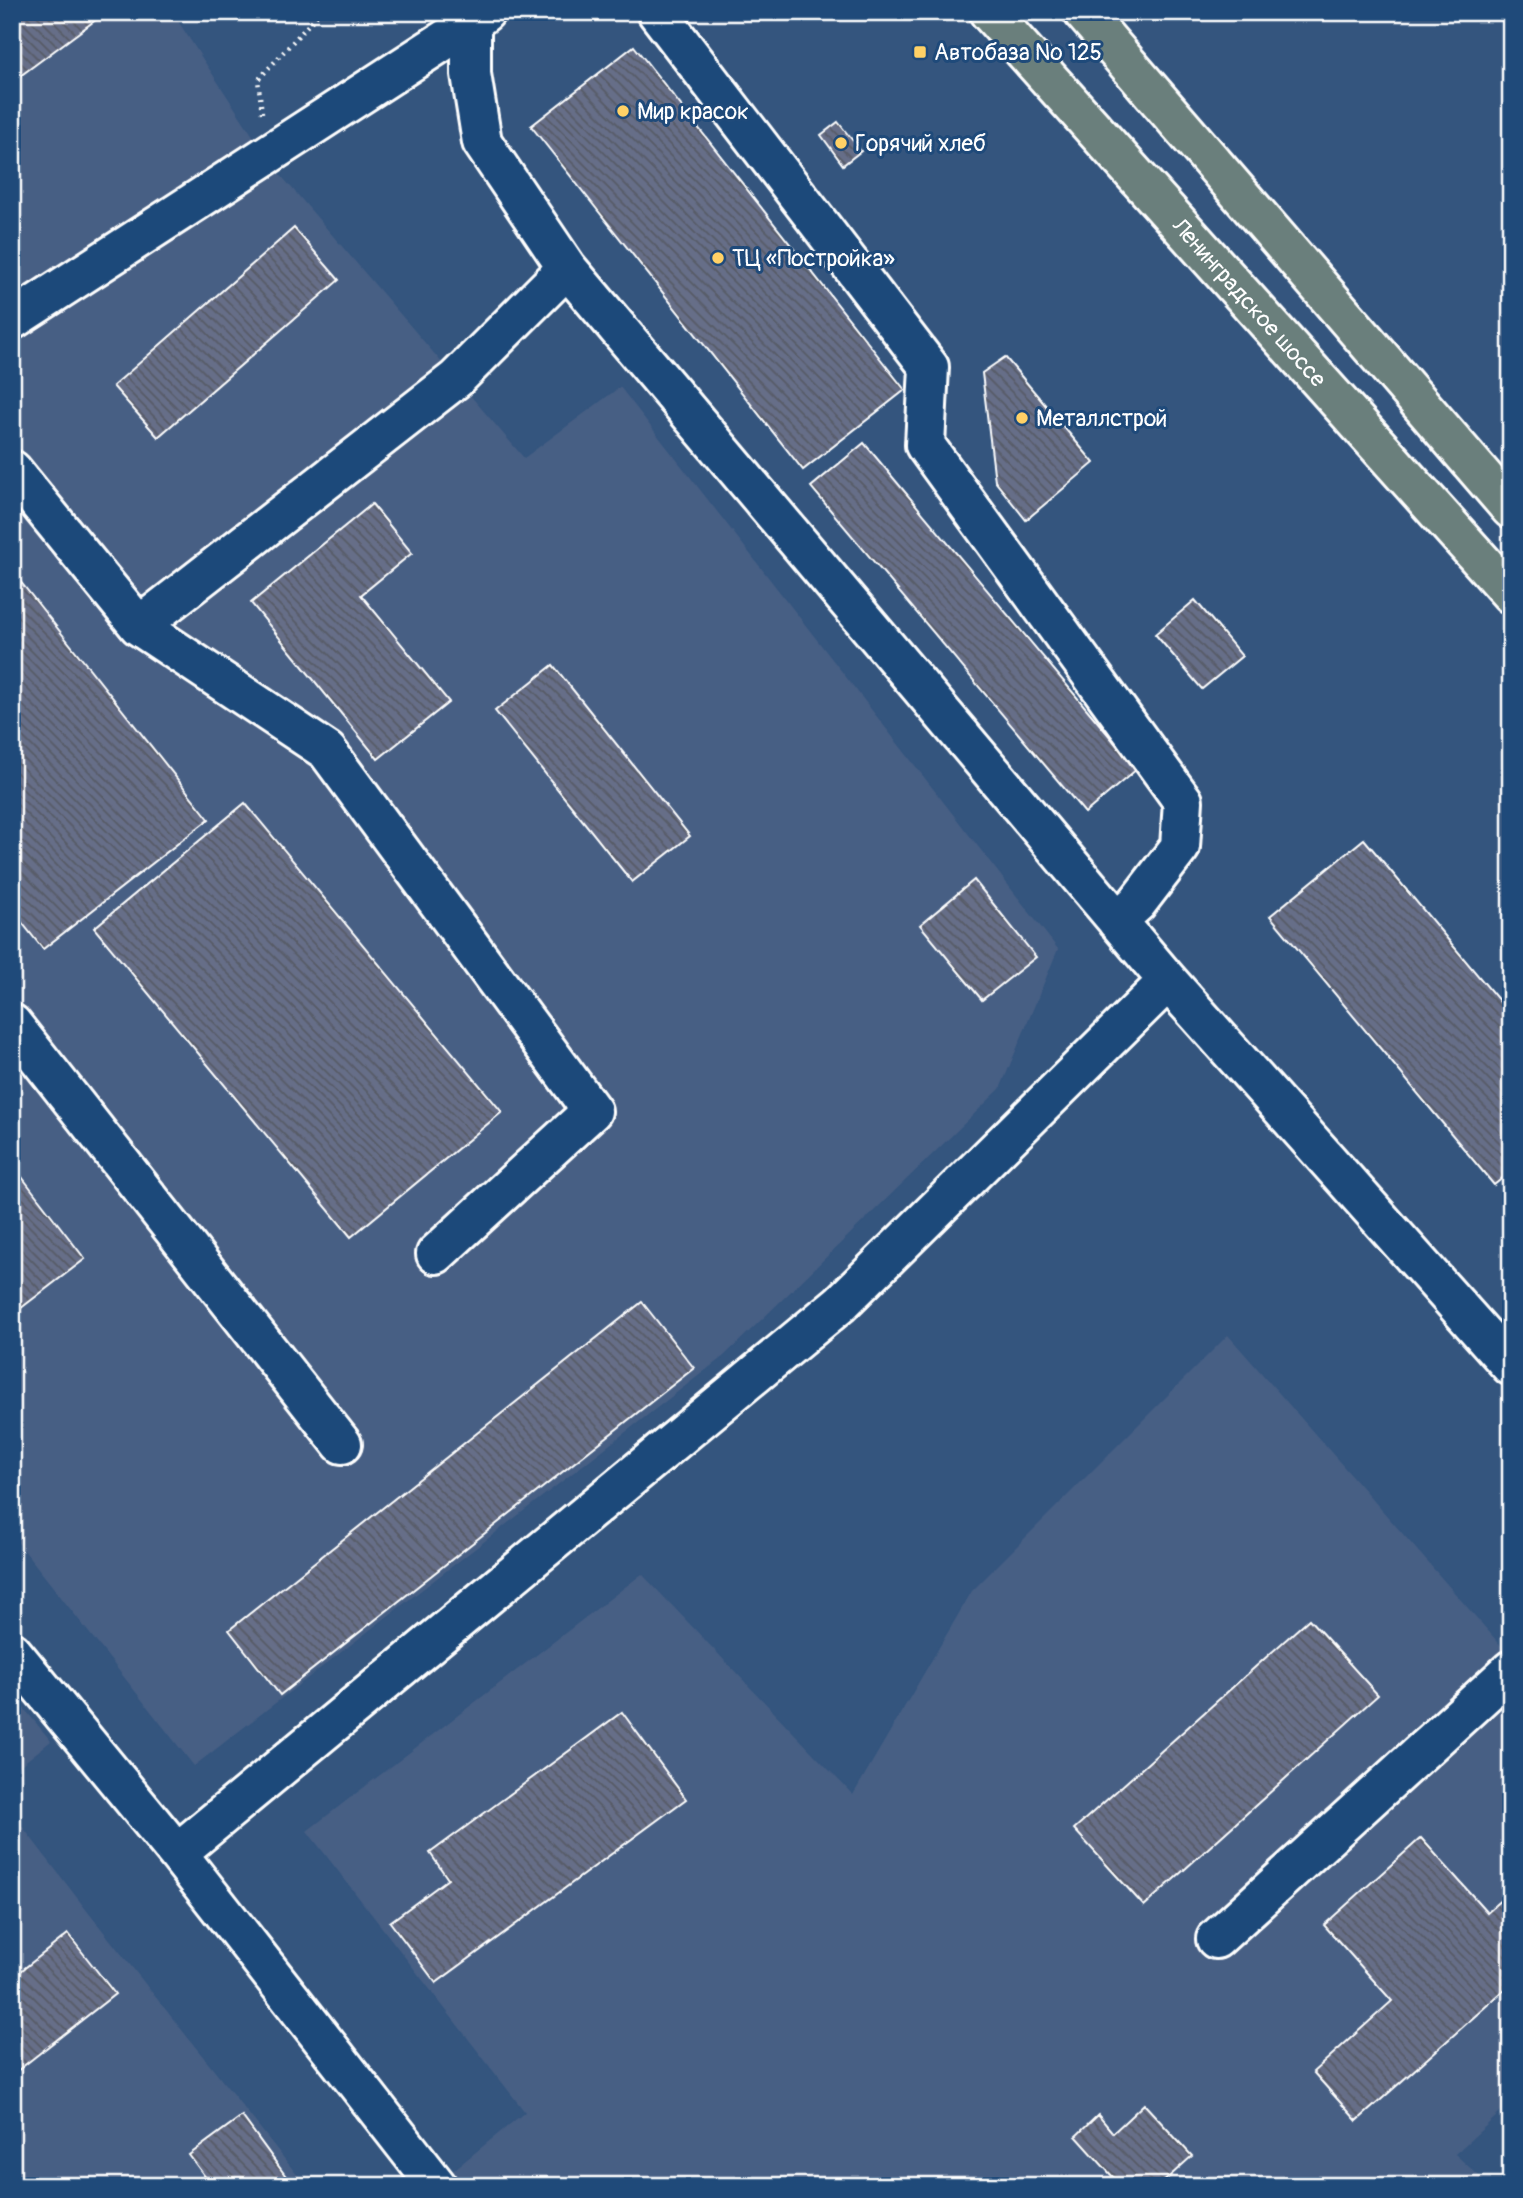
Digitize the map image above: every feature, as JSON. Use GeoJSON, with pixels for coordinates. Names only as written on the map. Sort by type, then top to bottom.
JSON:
{"type":"FeatureCollection","features":[{"type":"Feature","properties":{"kind":"highway","name":"Ленинградское шоссе"},"geometry":{"type":"LineString","coordinates":[[989,12],[1511,594]]}},
{"type":"Feature","properties":{"kind":"highway"},"geometry":{"type":"LineString","coordinates":[[1083,12],[1511,509]]}},
{"type":"Feature","properties":{"kind":"street"},"geometry":{"type":"LineString","coordinates":[[657,12],[929,367],[925,445],[1183,801],[1180,847],[1137,903],[1117,921]]}},
{"type":"Feature","properties":{"kind":"street"},"geometry":{"type":"LineString","coordinates":[[12,320],[478,18]]}},
{"type":"Feature","properties":{"kind":"street"},"geometry":{"type":"LineString","coordinates":[[478,18],[471,74],[482,142],[567,268],[1168,981],[1511,1366]]}},
{"type":"Feature","properties":{"kind":"street"},"geometry":{"type":"LineString","coordinates":[[139,626],[456,379],[567,268]]}},
{"type":"Feature","properties":{"kind":"street"},"geometry":{"type":"LineString","coordinates":[[12,470],[139,626],[327,751],[592,1111],[436,1254]]}},
{"type":"Feature","properties":{"kind":"street"},"geometry":{"type":"LineString","coordinates":[[177,1853],[840,1304],[1168,981]]}},
{"type":"Feature","properties":{"kind":"street"},"geometry":{"type":"LineString","coordinates":[[12,1024],[342,1444]]}},
{"type":"Feature","properties":{"kind":"street"},"geometry":{"type":"LineString","coordinates":[[12,1652],[177,1853],[437,2186]]}},
{"type":"Feature","properties":{"kind":"street"},"geometry":{"type":"LineString","coordinates":[[1216,1939],[1511,1670]]}},
{"type":"Feature","properties":{"kind":"path"},"geometry":{"type":"LineString","coordinates":[[267,155],[258,80],[320,12]]}},
{"type":"Feature","properties":{"kind":"shaded area"},"geometry":{"type":"Polygon","coordinates":[[[12,12],[172,12],[272,165],[524,458],[620,387],[1058,949],[1000,1089],[724,1356],[194,1766],[12,1535],[12,12]]]}},
{"type":"Feature","properties":{"kind":"shaded area"},"geometry":{"type":"Polygon","coordinates":[[[1228,1335],[1511,1657],[1511,2103],[1455,2154],[1490,2186],[434,2186],[525,2112],[307,1831],[642,1574],[853,1795],[972,1591],[1228,1335]]]}},
{"type":"Feature","properties":{"kind":"shaded area"},"geometry":{"type":"Polygon","coordinates":[[[12,1694],[51,1741],[12,1772],[12,1694]]]}},
{"type":"Feature","properties":{"kind":"shaded area"},"geometry":{"type":"Polygon","coordinates":[[[12,1813],[88,1912],[306,2186],[12,2186],[12,1813]]]}},
{"type":"Feature","properties":{"kind":"building"},"geometry":{"type":"Polygon","coordinates":[[[12,12],[105,12],[105,13],[12,82],[12,12]]]}},
{"type":"Feature","properties":{"kind":"building","name":"ТЦ «Постройка»"},"geometry":{"type":"Polygon","coordinates":[[[634,46],[905,390],[803,470],[531,126],[634,46]]]}},
{"type":"Feature","properties":{"kind":"building","name":"Горячий хлеб"},"geometry":{"type":"Polygon","coordinates":[[[838,122],[861,151],[843,165],[821,135],[838,122]]]}},
{"type":"Feature","properties":{"kind":"building"},"geometry":{"type":"Polygon","coordinates":[[[294,228],[339,280],[158,437],[113,386],[294,228]]]}},
{"type":"Feature","properties":{"kind":"building","name":"Металлстрой"},"geometry":{"type":"Polygon","coordinates":[[[1005,357],[1094,463],[1026,520],[995,481],[982,373],[1005,357]]]}},
{"type":"Feature","properties":{"kind":"building"},"geometry":{"type":"Polygon","coordinates":[[[864,443],[1137,769],[1085,813],[811,487],[864,443]]]}},
{"type":"Feature","properties":{"kind":"building"},"geometry":{"type":"Polygon","coordinates":[[[372,504],[412,553],[361,595],[449,702],[378,759],[251,603],[372,504]]]}},
{"type":"Feature","properties":{"kind":"building"},"geometry":{"type":"Polygon","coordinates":[[[12,571],[209,819],[43,949],[12,910],[12,571]]]}},
{"type":"Feature","properties":{"kind":"building"},"geometry":{"type":"Polygon","coordinates":[[[1195,600],[1242,656],[1202,689],[1155,634],[1195,600]]]}},
{"type":"Feature","properties":{"kind":"building"},"geometry":{"type":"Polygon","coordinates":[[[553,665],[690,836],[632,882],[495,711],[553,665]]]}},
{"type":"Feature","properties":{"kind":"building"},"geometry":{"type":"Polygon","coordinates":[[[245,803],[502,1112],[351,1237],[94,928],[245,803]]]}},
{"type":"Feature","properties":{"kind":"building"},"geometry":{"type":"Polygon","coordinates":[[[1364,839],[1511,1015],[1511,1171],[1494,1185],[1270,916],[1364,839]]]}},
{"type":"Feature","properties":{"kind":"building"},"geometry":{"type":"Polygon","coordinates":[[[974,880],[1036,957],[982,1000],[920,925],[974,880]]]}},
{"type":"Feature","properties":{"kind":"building"},"geometry":{"type":"Polygon","coordinates":[[[12,1164],[85,1259],[12,1315],[12,1164]]]}},
{"type":"Feature","properties":{"kind":"building"},"geometry":{"type":"Polygon","coordinates":[[[642,1302],[694,1368],[280,1695],[229,1630],[642,1302]]]}},
{"type":"Feature","properties":{"kind":"building"},"geometry":{"type":"Polygon","coordinates":[[[1309,1619],[1378,1695],[1144,1906],[1074,1829],[1309,1619]]]}},
{"type":"Feature","properties":{"kind":"building"},"geometry":{"type":"Polygon","coordinates":[[[622,1712],[686,1799],[436,1983],[390,1922],[448,1879],[430,1853],[622,1712]]]}},
{"type":"Feature","properties":{"kind":"building"},"geometry":{"type":"Polygon","coordinates":[[[1421,1838],[1487,1912],[1511,1891],[1511,1984],[1357,2121],[1313,2072],[1392,2001],[1324,1925],[1421,1838]]]}},
{"type":"Feature","properties":{"kind":"building"},"geometry":{"type":"Polygon","coordinates":[[[68,1934],[115,1994],[12,2075],[12,1978],[68,1934]]]}},
{"type":"Feature","properties":{"kind":"building"},"geometry":{"type":"Polygon","coordinates":[[[1144,2104],[1192,2156],[1159,2186],[1121,2186],[1076,2136],[1098,2115],[1113,2133],[1144,2104]]]}},
{"type":"Feature","properties":{"kind":"building"},"geometry":{"type":"Polygon","coordinates":[[[242,2116],[293,2186],[212,2186],[189,2155],[242,2116]]]}},
{"type":"Feature","properties":{"kind":"place","name":"Автобаза № 125"},"geometry":{"type":"Point","coordinates":[920,52]}},
{"type":"Feature","properties":{"kind":"place","name":"Мир красок"},"geometry":{"type":"Point","coordinates":[623,111]}},
{"type":"Feature","properties":{"kind":"place","name":"Горячий хлеб"},"geometry":{"type":"Point","coordinates":[841,143]}},
{"type":"Feature","properties":{"kind":"place","name":"ТЦ «Постройка»"},"geometry":{"type":"Point","coordinates":[718,258]}},
{"type":"Feature","properties":{"kind":"place","name":"Металлстрой"},"geometry":{"type":"Point","coordinates":[1022,418]}}]}
